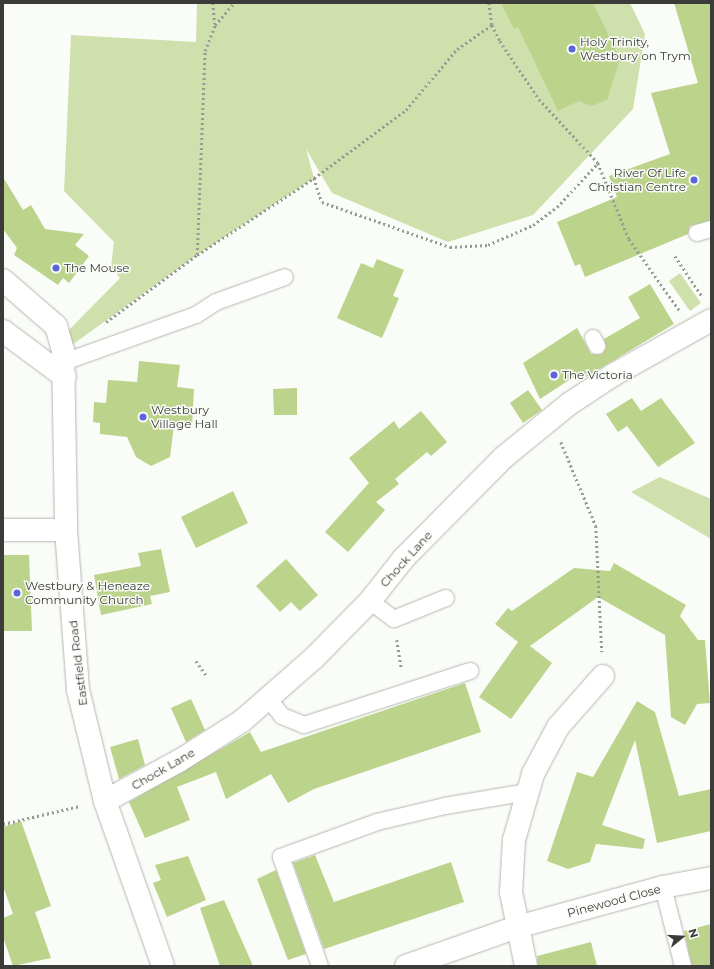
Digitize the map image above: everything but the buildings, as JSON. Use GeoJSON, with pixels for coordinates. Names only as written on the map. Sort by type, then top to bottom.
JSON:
{"type":"FeatureCollection","features":[{"type":"Feature","properties":{"kind":"street","name":"Eastfield Road"},"geometry":{"type":"LineString","coordinates":[[3,280],[56,326],[65,370],[66,530],[78,690],[105,801],[163,966]]}},
{"type":"Feature","properties":{"kind":"street","name":"Chock Lane"},"geometry":{"type":"LineString","coordinates":[[105,801],[179,761],[242,721],[370,601],[404,558],[504,457],[610,370],[704,318]]}},
{"type":"Feature","properties":{"kind":"street"},"geometry":{"type":"LineString","coordinates":[[3,331],[65,370]]}},
{"type":"Feature","properties":{"kind":"street"},"geometry":{"type":"LineString","coordinates":[[3,530],[66,530]]}},
{"type":"Feature","properties":{"kind":"street"},"geometry":{"type":"LineString","coordinates":[[526,966],[511,892],[514,840],[533,774],[558,727],[603,676]]}},
{"type":"Feature","properties":{"kind":"street","name":"Pinewood Close"},"geometry":{"type":"LineString","coordinates":[[406,966],[517,927],[663,887],[711,878]]}},
{"type":"Feature","properties":{"kind":"lane"},"geometry":{"type":"LineString","coordinates":[[65,370],[196,315],[216,302],[285,277]]}},
{"type":"Feature","properties":{"kind":"lane"},"geometry":{"type":"LineString","coordinates":[[370,601],[394,619],[446,598]]}},
{"type":"Feature","properties":{"kind":"lane"},"geometry":{"type":"LineString","coordinates":[[268,698],[282,716],[304,725],[470,671]]}},
{"type":"Feature","properties":{"kind":"lane"},"geometry":{"type":"LineString","coordinates":[[320,966],[281,857],[378,822],[445,806],[528,792]]}},
{"type":"Feature","properties":{"kind":"lane"},"geometry":{"type":"LineString","coordinates":[[663,887],[683,966]]}},
{"type":"Feature","properties":{"kind":"path"},"geometry":{"type":"LineString","coordinates":[[213,3],[216,25]]}},
{"type":"Feature","properties":{"kind":"path"},"geometry":{"type":"LineString","coordinates":[[197,255],[205,51],[216,25],[234,3]]}},
{"type":"Feature","properties":{"kind":"path"},"geometry":{"type":"LineString","coordinates":[[489,3],[492,25],[539,99],[598,163],[629,239],[704,318]]}},
{"type":"Feature","properties":{"kind":"path"},"geometry":{"type":"LineString","coordinates":[[100,326],[197,255],[314,178],[406,110],[458,49],[492,25]]}},
{"type":"Feature","properties":{"kind":"path"},"geometry":{"type":"LineString","coordinates":[[314,178],[322,202],[450,247],[488,244],[533,225],[557,207],[598,163]]}},
{"type":"Feature","properties":{"kind":"path"},"geometry":{"type":"LineString","coordinates":[[675,256],[704,318]]}},
{"type":"Feature","properties":{"kind":"path"},"geometry":{"type":"LineString","coordinates":[[559,438],[596,526],[603,676]]}},
{"type":"Feature","properties":{"kind":"path"},"geometry":{"type":"LineString","coordinates":[[394,619],[405,692]]}},
{"type":"Feature","properties":{"kind":"path"},"geometry":{"type":"LineString","coordinates":[[196,660],[206,675]]}},
{"type":"Feature","properties":{"kind":"path"},"geometry":{"type":"LineString","coordinates":[[3,824],[105,801]]}},
{"type":"Feature","properties":{"kind":"green space"},"geometry":{"type":"Polygon","coordinates":[[[197,3],[630,3],[645,34],[633,109],[533,215],[448,242],[332,193],[306,149],[314,178],[197,255],[72,345],[67,332],[120,278],[111,267],[114,242],[64,191],[71,35],[196,42],[197,3]]]}},
{"type":"Feature","properties":{"kind":"green space"},"geometry":{"type":"Polygon","coordinates":[[[680,273],[701,303],[690,311],[669,281],[680,273]]]}},
{"type":"Feature","properties":{"kind":"green space"},"geometry":{"type":"Polygon","coordinates":[[[660,477],[711,499],[711,539],[631,492],[660,477]]]}},
{"type":"Feature","properties":{"kind":"place","name":"Holy Trinity, Westbury on Trym"},"geometry":{"type":"Point","coordinates":[572,49]}},
{"type":"Feature","properties":{"kind":"place","name":"River Of Life Christian Centre"},"geometry":{"type":"Point","coordinates":[694,180]}},
{"type":"Feature","properties":{"kind":"place","name":"The Mouse"},"geometry":{"type":"Point","coordinates":[56,268]}},
{"type":"Feature","properties":{"kind":"place","name":"The Victoria"},"geometry":{"type":"Point","coordinates":[554,375]}},
{"type":"Feature","properties":{"kind":"place","name":"Westbury Village Hall"},"geometry":{"type":"Point","coordinates":[143,417]}},
{"type":"Feature","properties":{"kind":"place","name":"Westbury & Heneaze Community Church"},"geometry":{"type":"Point","coordinates":[17,593]}}]}
